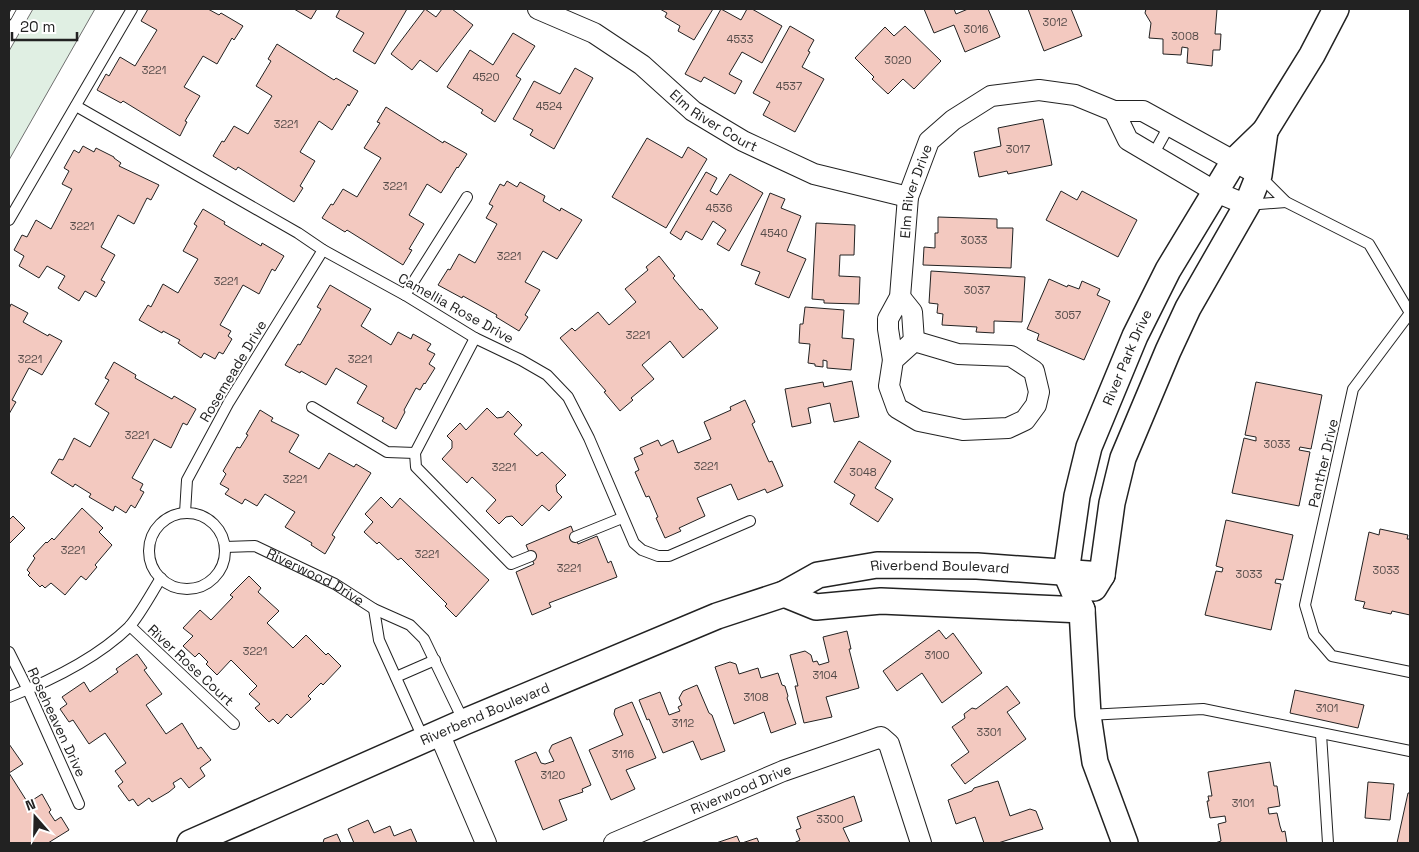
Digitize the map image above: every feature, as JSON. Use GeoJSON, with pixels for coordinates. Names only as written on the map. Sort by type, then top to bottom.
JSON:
{"type":"FeatureCollection","features":[{"type":"Feature","properties":{"kind":"street","name":"Elm River Court"},"geometry":{"type":"LineString","coordinates":[[538,9],[594,32],[642,65],[693,111],[743,141],[814,174],[908,197]]}},
{"type":"Feature","properties":{"kind":"street","name":"River Park Drive"},"geometry":{"type":"LineString","coordinates":[[1066,573],[1078,496],[1089,447],[1135,336],[1156,292],[1234,161],[1265,131],[1312,55],[1336,9]]}},
{"type":"Feature","properties":{"kind":"street","name":"Elm River Drive"},"geometry":{"type":"LineString","coordinates":[[914,340],[958,354],[1011,356],[1034,371],[1040,392],[1036,405],[1025,420],[1008,428],[963,430],[919,421],[897,408],[889,386],[893,360],[888,319],[900,297],[908,197],[929,141],[953,120],[991,96],[1039,90],[1075,95],[1114,111],[1144,111],[1259,175]]}},
{"type":"Feature","properties":{"kind":"street"},"geometry":{"type":"LineString","coordinates":[[1114,111],[1128,140],[1216,192],[1247,205]]}},
{"type":"Feature","properties":{"kind":"street","name":"River Park Drive"},"geometry":{"type":"LineString","coordinates":[[1082,610],[1102,575],[1112,503],[1123,458],[1184,317],[1198,289],[1247,205],[1259,175],[1265,131]]}},
{"type":"Feature","properties":{"kind":"street"},"geometry":{"type":"LineString","coordinates":[[893,360],[914,340],[912,312],[900,297]]}},
{"type":"Feature","properties":{"kind":"street","name":"Riverbend Boulevard"},"geometry":{"type":"LineString","coordinates":[[190,843],[431,736],[717,616],[784,594],[818,576],[877,565],[977,566],[1102,575]]}},
{"type":"Feature","properties":{"kind":"street"},"geometry":{"type":"LineString","coordinates":[[1066,573],[1082,610],[1088,715],[1095,762],[1125,843]]}},
{"type":"Feature","properties":{"kind":"street"},"geometry":{"type":"LineString","coordinates":[[784,594],[816,607],[881,601],[1082,610]]}},
{"type":"Feature","properties":{"kind":"street"},"geometry":{"type":"LineString","coordinates":[[431,736],[486,843]]}},
{"type":"Feature","properties":{"kind":"street","name":"Riverwood Drive"},"geometry":{"type":"LineString","coordinates":[[614,843],[783,771],[881,738],[889,744],[921,843]]}},
{"type":"Feature","properties":{"kind":"lane"},"geometry":{"type":"LineString","coordinates":[[9,220],[132,9]]}},
{"type":"Feature","properties":{"kind":"lane","name":"Camellia Rose Drive"},"geometry":{"type":"LineString","coordinates":[[76,106],[298,233],[323,250],[405,295],[475,338],[521,360],[547,376],[568,397],[589,438],[634,543],[642,550],[658,556],[669,556],[750,522]]}},
{"type":"Feature","properties":{"kind":"lane"},"geometry":{"type":"LineString","coordinates":[[1153,156],[1169,126]]}},
{"type":"Feature","properties":{"kind":"lane","name":"Panther Drive"},"geometry":{"type":"LineString","coordinates":[[1259,175],[1286,202],[1369,244],[1410,313],[1353,388],[1305,605],[1314,635],[1332,656],[1410,672]]}},
{"type":"Feature","properties":{"kind":"lane"},"geometry":{"type":"LineString","coordinates":[[405,295],[467,197]]}},
{"type":"Feature","properties":{"kind":"lane"},"geometry":{"type":"LineString","coordinates":[[1247,205],[1286,202]]}},
{"type":"Feature","properties":{"kind":"lane","name":"Rosemeade Drive"},"geometry":{"type":"LineString","coordinates":[[185,513],[187,480],[229,402],[323,250]]}},
{"type":"Feature","properties":{"kind":"lane"},"geometry":{"type":"LineString","coordinates":[[475,338],[415,453],[416,467],[511,564],[531,556]]}},
{"type":"Feature","properties":{"kind":"lane"},"geometry":{"type":"LineString","coordinates":[[312,407],[386,452],[415,453]]}},
{"type":"Feature","properties":{"kind":"lane"},"geometry":{"type":"LineString","coordinates":[[185,513],[207,518],[214,523],[222,534],[225,547],[224,561],[218,573],[203,585],[190,589],[177,587],[161,578],[152,563],[150,554],[154,532],[172,516],[185,513]]}},
{"type":"Feature","properties":{"kind":"lane"},"geometry":{"type":"LineString","coordinates":[[575,537],[622,518]]}},
{"type":"Feature","properties":{"kind":"lane","name":"Riverwood Drive"},"geometry":{"type":"LineString","coordinates":[[225,547],[256,546],[334,584],[374,610],[410,625],[424,639],[464,722]]}},
{"type":"Feature","properties":{"kind":"lane"},"geometry":{"type":"LineString","coordinates":[[9,697],[28,690],[88,659],[130,626],[161,578]]}},
{"type":"Feature","properties":{"kind":"lane","name":"Riverwood Drive"},"geometry":{"type":"LineString","coordinates":[[374,610],[378,640],[396,677],[431,736]]}},
{"type":"Feature","properties":{"kind":"lane","name":"River Rose Court"},"geometry":{"type":"LineString","coordinates":[[130,626],[234,724]]}},
{"type":"Feature","properties":{"kind":"lane","name":"Roseheaven Drive"},"geometry":{"type":"LineString","coordinates":[[9,652],[79,804]]}},
{"type":"Feature","properties":{"kind":"lane"},"geometry":{"type":"LineString","coordinates":[[396,677],[435,660]]}},
{"type":"Feature","properties":{"kind":"lane"},"geometry":{"type":"LineString","coordinates":[[1088,715],[1203,709],[1410,751]]}},
{"type":"Feature","properties":{"kind":"lane"},"geometry":{"type":"LineString","coordinates":[[1321,734],[1328,843]]}},
{"type":"Feature","properties":{"kind":"green space"},"geometry":{"type":"Polygon","coordinates":[[[33,9],[95,9],[9,160],[9,51],[33,9]]]}},
{"type":"Feature","properties":{"kind":"building"},"geometry":{"type":"Polygon","coordinates":[[[148,9],[208,9],[219,15],[221,13],[243,26],[234,40],[232,38],[217,64],[203,56],[184,87],[200,96],[185,121],[187,122],[180,136],[123,101],[121,103],[97,90],[106,74],[109,76],[120,57],[135,66],[157,30],[141,21],[148,9]]]}},
{"type":"Feature","properties":{"kind":"building"},"geometry":{"type":"Polygon","coordinates":[[[294,9],[317,9],[311,19],[294,9]]]}},
{"type":"Feature","properties":{"kind":"building"},"geometry":{"type":"Polygon","coordinates":[[[340,9],[407,9],[375,64],[353,51],[364,33],[336,17],[340,9]]]}},
{"type":"Feature","properties":{"kind":"building"},"geometry":{"type":"Polygon","coordinates":[[[425,9],[436,17],[442,9],[452,9],[473,25],[437,72],[420,60],[412,70],[391,54],[425,9]]]}},
{"type":"Feature","properties":{"kind":"building"},"geometry":{"type":"Polygon","coordinates":[[[660,9],[713,9],[694,40],[678,31],[680,26],[665,17],[667,13],[660,9]]]}},
{"type":"Feature","properties":{"kind":"building"},"geometry":{"type":"Polygon","coordinates":[[[721,9],[741,20],[747,9],[752,9],[782,26],[762,63],[742,52],[729,74],[742,81],[735,94],[704,77],[701,82],[685,74],[721,9]]]}},
{"type":"Feature","properties":{"kind":"building"},"geometry":{"type":"Polygon","coordinates":[[[924,9],[954,9],[956,14],[968,9],[988,9],[1000,37],[965,52],[954,25],[934,33],[924,9]]]}},
{"type":"Feature","properties":{"kind":"building"},"geometry":{"type":"Polygon","coordinates":[[[1028,9],[1071,9],[1082,36],[1044,51],[1028,9]]]}},
{"type":"Feature","properties":{"kind":"building"},"geometry":{"type":"Polygon","coordinates":[[[1146,9],[1217,9],[1215,34],[1221,34],[1220,50],[1213,50],[1212,66],[1187,63],[1188,48],[1182,47],[1181,55],[1163,54],[1163,39],[1149,38],[1151,23],[1145,13],[1146,9]]]}},
{"type":"Feature","properties":{"kind":"building"},"geometry":{"type":"Polygon","coordinates":[[[790,26],[814,40],[802,67],[824,79],[795,132],[763,115],[770,102],[753,93],[790,26]]]}},
{"type":"Feature","properties":{"kind":"building"},"geometry":{"type":"Polygon","coordinates":[[[905,26],[941,61],[914,89],[903,79],[888,94],[872,79],[874,77],[855,58],[885,27],[894,36],[905,26]]]}},
{"type":"Feature","properties":{"kind":"building"},"geometry":{"type":"Polygon","coordinates":[[[513,33],[535,46],[516,76],[521,79],[495,122],[481,113],[483,110],[447,87],[470,50],[493,65],[513,33]]]}},
{"type":"Feature","properties":{"kind":"building"},"geometry":{"type":"Polygon","coordinates":[[[277,44],[334,80],[336,78],[358,91],[332,130],[319,121],[300,152],[315,161],[300,186],[303,188],[294,202],[238,167],[236,170],[213,156],[234,126],[248,134],[272,96],[256,86],[271,61],[268,59],[277,44]]]}},
{"type":"Feature","properties":{"kind":"building"},"geometry":{"type":"Polygon","coordinates":[[[575,68],[593,78],[554,149],[530,135],[533,130],[513,119],[534,81],[560,94],[575,68]]]}},
{"type":"Feature","properties":{"kind":"building"},"geometry":{"type":"Polygon","coordinates":[[[386,107],[443,143],[444,141],[467,154],[441,193],[427,184],[409,215],[424,224],[409,249],[412,250],[403,265],[347,230],[345,232],[322,218],[343,189],[357,197],[381,158],[364,148],[380,123],[377,122],[386,107]]]}},
{"type":"Feature","properties":{"kind":"building"},"geometry":{"type":"Polygon","coordinates":[[[1043,119],[1052,165],[1008,174],[1007,171],[979,177],[974,152],[1001,146],[998,128],[1043,119]]]}},
{"type":"Feature","properties":{"kind":"building"},"geometry":{"type":"Polygon","coordinates":[[[647,138],[682,158],[688,147],[707,159],[666,228],[612,197],[647,138]]]}},
{"type":"Feature","properties":{"kind":"building"},"geometry":{"type":"Polygon","coordinates":[[[83,146],[94,152],[96,148],[114,157],[121,163],[119,166],[159,185],[151,200],[147,198],[134,224],[118,215],[101,247],[115,255],[101,280],[105,282],[96,297],[85,291],[79,301],[58,288],[65,276],[47,266],[39,278],[19,266],[24,256],[14,250],[22,235],[27,237],[36,220],[51,229],[72,189],[62,184],[69,171],[64,168],[74,150],[79,153],[83,146]]]}},
{"type":"Feature","properties":{"kind":"building"},"geometry":{"type":"Polygon","coordinates":[[[706,172],[717,178],[710,191],[717,195],[730,174],[763,193],[729,251],[717,244],[726,230],[713,221],[702,240],[686,231],[681,240],[670,233],[706,172]]]}},
{"type":"Feature","properties":{"kind":"building"},"geometry":{"type":"Polygon","coordinates":[[[507,181],[517,187],[520,182],[545,196],[543,201],[560,211],[561,208],[582,220],[557,259],[543,251],[525,282],[540,290],[525,315],[528,317],[519,331],[496,317],[497,315],[463,296],[462,298],[438,285],[448,269],[450,270],[459,254],[475,263],[497,224],[486,218],[493,206],[489,204],[500,184],[504,186],[507,181]]]}},
{"type":"Feature","properties":{"kind":"building"},"geometry":{"type":"Polygon","coordinates":[[[1061,191],[1077,200],[1082,191],[1137,220],[1118,257],[1046,220],[1061,191]]]}},
{"type":"Feature","properties":{"kind":"building"},"geometry":{"type":"Polygon","coordinates":[[[770,193],[785,199],[781,208],[801,216],[787,251],[806,259],[789,298],[755,284],[760,272],[741,265],[770,193]]]}},
{"type":"Feature","properties":{"kind":"building"},"geometry":{"type":"Polygon","coordinates":[[[203,209],[261,246],[262,243],[284,256],[275,271],[272,269],[259,294],[243,285],[220,325],[231,331],[228,336],[232,339],[223,354],[219,352],[215,359],[204,353],[201,358],[178,343],[180,340],[163,331],[162,333],[139,320],[148,305],[151,307],[163,284],[178,293],[198,259],[183,251],[197,226],[194,224],[203,209]]]}},
{"type":"Feature","properties":{"kind":"building"},"geometry":{"type":"Polygon","coordinates":[[[938,217],[997,219],[997,228],[1013,228],[1011,268],[923,265],[924,247],[935,248],[935,233],[938,233],[938,217]]]}},
{"type":"Feature","properties":{"kind":"building"},"geometry":{"type":"Polygon","coordinates":[[[816,223],[855,225],[854,255],[840,255],[839,276],[860,277],[859,304],[824,303],[824,300],[812,299],[816,223]]]}},
{"type":"Feature","properties":{"kind":"building"},"geometry":{"type":"Polygon","coordinates":[[[659,256],[675,276],[673,278],[718,328],[683,358],[670,341],[642,365],[654,379],[631,398],[633,400],[620,411],[604,392],[606,391],[560,338],[572,328],[575,331],[598,312],[609,325],[636,302],[625,289],[648,270],[646,267],[659,256]]]}},
{"type":"Feature","properties":{"kind":"building"},"geometry":{"type":"Polygon","coordinates":[[[931,271],[1025,277],[1022,322],[994,321],[994,333],[976,332],[977,327],[942,325],[943,314],[937,313],[938,304],[929,303],[931,271]]]}},
{"type":"Feature","properties":{"kind":"building"},"geometry":{"type":"Polygon","coordinates":[[[1049,279],[1067,287],[1068,285],[1079,289],[1082,281],[1100,289],[1097,295],[1110,301],[1084,360],[1037,340],[1039,334],[1027,329],[1049,279]]]}},
{"type":"Feature","properties":{"kind":"building"},"geometry":{"type":"Polygon","coordinates":[[[330,285],[371,309],[361,326],[391,345],[398,332],[411,339],[413,334],[431,344],[427,350],[435,354],[429,364],[435,368],[420,390],[416,388],[396,429],[382,421],[384,418],[357,403],[367,386],[336,368],[326,385],[301,371],[300,373],[285,365],[298,344],[300,345],[321,309],[317,307],[330,285]]]}},
{"type":"Feature","properties":{"kind":"building"},"geometry":{"type":"Polygon","coordinates":[[[11,304],[28,313],[23,322],[48,336],[49,334],[62,341],[42,375],[29,368],[12,400],[16,402],[9,414],[9,309],[11,304]]]}},
{"type":"Feature","properties":{"kind":"building"},"geometry":{"type":"Polygon","coordinates":[[[805,307],[844,310],[842,338],[854,339],[851,370],[827,368],[827,361],[823,360],[823,367],[808,363],[810,344],[799,343],[800,324],[803,324],[805,307]]]}},
{"type":"Feature","properties":{"kind":"building"},"geometry":{"type":"Polygon","coordinates":[[[114,362],[136,375],[135,378],[172,399],[174,396],[196,409],[187,425],[183,423],[171,448],[154,439],[132,478],[143,484],[140,490],[144,492],[135,508],[131,505],[126,513],[115,506],[113,511],[89,497],[91,494],[75,484],[73,487],[51,473],[59,459],[63,460],[74,438],[90,447],[109,413],[95,404],[109,380],[105,378],[114,362]]]}},
{"type":"Feature","properties":{"kind":"building"},"geometry":{"type":"Polygon","coordinates":[[[852,381],[859,417],[834,422],[830,403],[808,408],[811,423],[792,427],[785,389],[823,382],[824,387],[852,381]]]}},
{"type":"Feature","properties":{"kind":"building"},"geometry":{"type":"Polygon","coordinates":[[[1256,382],[1322,395],[1311,449],[1300,447],[1299,450],[1310,452],[1299,506],[1232,493],[1244,438],[1256,441],[1256,437],[1245,435],[1256,382]]]}},
{"type":"Feature","properties":{"kind":"building"},"geometry":{"type":"Polygon","coordinates":[[[745,400],[755,422],[752,424],[769,462],[772,461],[783,486],[767,493],[765,489],[738,500],[731,484],[697,498],[705,516],[679,528],[681,531],[665,538],[649,496],[646,497],[635,472],[639,470],[634,458],[643,454],[640,448],[658,440],[661,446],[673,440],[678,453],[711,439],[704,422],[731,410],[730,407],[745,400]]]}},
{"type":"Feature","properties":{"kind":"building"},"geometry":{"type":"Polygon","coordinates":[[[487,408],[497,418],[503,417],[508,411],[522,425],[514,434],[537,456],[542,452],[566,475],[556,485],[557,492],[562,497],[549,511],[542,505],[522,526],[512,516],[506,517],[499,524],[486,511],[496,500],[472,477],[467,483],[442,459],[452,448],[452,441],[447,436],[460,423],[466,430],[487,408]]]}},
{"type":"Feature","properties":{"kind":"building"},"geometry":{"type":"Polygon","coordinates":[[[260,410],[273,418],[271,421],[299,435],[289,452],[319,469],[329,453],[354,467],[356,464],[371,473],[332,535],[335,537],[325,554],[311,545],[312,543],[285,527],[295,512],[265,494],[257,506],[245,499],[242,504],[225,494],[229,489],[220,484],[226,474],[223,471],[237,447],[240,448],[248,435],[246,434],[260,410]]]}},
{"type":"Feature","properties":{"kind":"building"},"geometry":{"type":"Polygon","coordinates":[[[859,441],[891,461],[875,488],[893,499],[878,522],[850,504],[855,495],[834,482],[859,441]]]}},
{"type":"Feature","properties":{"kind":"building"},"geometry":{"type":"Polygon","coordinates":[[[381,497],[392,508],[400,498],[489,580],[456,617],[445,606],[447,604],[401,558],[398,560],[379,542],[377,544],[364,532],[373,522],[365,514],[381,497]]]}},
{"type":"Feature","properties":{"kind":"building"},"geometry":{"type":"Polygon","coordinates":[[[82,508],[103,528],[99,532],[112,545],[95,565],[97,567],[86,580],[81,576],[65,595],[51,583],[45,588],[42,585],[40,587],[28,575],[30,573],[27,570],[35,558],[33,556],[46,542],[52,538],[54,540],[82,508]]]}},
{"type":"Feature","properties":{"kind":"building"},"geometry":{"type":"Polygon","coordinates":[[[13,516],[25,528],[9,544],[9,518],[13,516]]]}},
{"type":"Feature","properties":{"kind":"building"},"geometry":{"type":"Polygon","coordinates":[[[1226,520],[1293,535],[1283,580],[1276,579],[1275,583],[1281,584],[1271,630],[1205,615],[1216,571],[1222,572],[1223,568],[1216,566],[1226,520]]]}},
{"type":"Feature","properties":{"kind":"building"},"geometry":{"type":"Polygon","coordinates":[[[571,526],[578,544],[597,536],[608,563],[611,561],[617,577],[549,603],[551,607],[532,615],[516,572],[534,564],[526,545],[571,526]]]}},
{"type":"Feature","properties":{"kind":"building"},"geometry":{"type":"Polygon","coordinates":[[[1380,529],[1408,535],[1407,539],[1410,539],[1410,615],[1392,611],[1391,614],[1363,608],[1365,602],[1355,600],[1369,532],[1379,535],[1380,529]]]}},
{"type":"Feature","properties":{"kind":"building"},"geometry":{"type":"Polygon","coordinates":[[[249,576],[261,588],[258,592],[279,611],[267,623],[293,648],[306,635],[326,655],[328,653],[341,666],[323,685],[321,683],[308,696],[311,699],[291,718],[287,714],[278,724],[273,719],[269,722],[255,708],[260,704],[249,694],[257,686],[231,660],[217,675],[206,664],[208,662],[199,653],[195,657],[183,646],[193,636],[183,628],[200,610],[211,620],[233,597],[230,595],[249,576]]]}},
{"type":"Feature","properties":{"kind":"building"},"geometry":{"type":"Polygon","coordinates":[[[939,630],[946,639],[953,633],[982,673],[942,703],[922,673],[897,691],[883,671],[939,630]]]}},
{"type":"Feature","properties":{"kind":"building"},"geometry":{"type":"Polygon","coordinates":[[[847,631],[851,649],[849,649],[859,688],[826,697],[832,717],[804,723],[795,686],[798,686],[790,655],[805,651],[811,655],[813,662],[817,661],[819,665],[829,662],[823,637],[847,631]]]}},
{"type":"Feature","properties":{"kind":"building"},"geometry":{"type":"Polygon","coordinates":[[[137,654],[147,668],[144,670],[162,694],[146,705],[166,734],[182,723],[198,749],[201,747],[211,760],[200,768],[205,776],[189,788],[181,778],[173,783],[175,787],[169,792],[152,802],[149,798],[138,806],[133,799],[129,801],[118,786],[123,782],[115,771],[126,763],[105,733],[89,744],[73,720],[69,722],[60,709],[67,704],[62,697],[84,682],[90,692],[118,672],[116,669],[137,654]]]}},
{"type":"Feature","properties":{"kind":"building"},"geometry":{"type":"Polygon","coordinates":[[[730,662],[736,664],[739,674],[758,668],[761,678],[778,673],[782,685],[785,686],[796,724],[771,733],[764,712],[734,724],[715,667],[730,662]]]}},
{"type":"Feature","properties":{"kind":"building"},"geometry":{"type":"Polygon","coordinates":[[[697,685],[709,713],[712,715],[725,751],[701,760],[693,741],[663,753],[639,700],[660,692],[669,715],[680,711],[678,707],[682,705],[679,698],[683,691],[697,685]]]}},
{"type":"Feature","properties":{"kind":"building"},"geometry":{"type":"Polygon","coordinates":[[[1007,686],[1020,703],[1007,712],[1026,739],[965,784],[951,765],[969,752],[952,727],[965,718],[964,714],[972,708],[976,709],[1007,686]]]}},
{"type":"Feature","properties":{"kind":"building"},"geometry":{"type":"Polygon","coordinates":[[[1295,690],[1364,705],[1358,728],[1290,713],[1295,690]]]}},
{"type":"Feature","properties":{"kind":"building"},"geometry":{"type":"Polygon","coordinates":[[[632,702],[656,758],[626,770],[635,789],[611,800],[589,750],[623,735],[614,714],[615,709],[632,702]]]}},
{"type":"Feature","properties":{"kind":"building"},"geometry":{"type":"Polygon","coordinates":[[[571,737],[591,785],[582,789],[583,792],[559,800],[567,820],[543,830],[515,761],[536,752],[541,763],[545,764],[554,761],[549,751],[552,745],[571,737]]]}},
{"type":"Feature","properties":{"kind":"building"},"geometry":{"type":"Polygon","coordinates":[[[9,744],[23,764],[9,773],[9,744]]]}},
{"type":"Feature","properties":{"kind":"building"},"geometry":{"type":"Polygon","coordinates":[[[1270,762],[1274,786],[1277,786],[1280,806],[1268,808],[1269,814],[1277,813],[1282,832],[1285,831],[1287,843],[1215,843],[1221,841],[1218,824],[1226,822],[1225,816],[1210,818],[1207,801],[1209,801],[1208,796],[1212,796],[1208,772],[1270,762]]]}},
{"type":"Feature","properties":{"kind":"building"},"geometry":{"type":"Polygon","coordinates":[[[9,773],[28,803],[42,794],[51,810],[49,812],[55,821],[61,817],[69,830],[48,843],[9,843],[9,773]]]}},
{"type":"Feature","properties":{"kind":"building"},"geometry":{"type":"Polygon","coordinates":[[[998,781],[1010,816],[1030,809],[1036,811],[1043,829],[998,843],[984,843],[975,817],[956,824],[948,800],[972,791],[974,788],[998,781]]]}},
{"type":"Feature","properties":{"kind":"building"},"geometry":{"type":"Polygon","coordinates":[[[1368,782],[1394,784],[1390,820],[1365,818],[1368,782]]]}},
{"type":"Feature","properties":{"kind":"building"},"geometry":{"type":"Polygon","coordinates":[[[1408,793],[1410,793],[1410,843],[1397,843],[1408,793]]]}},
{"type":"Feature","properties":{"kind":"building"},"geometry":{"type":"Polygon","coordinates":[[[854,796],[862,821],[843,828],[850,843],[794,843],[800,840],[796,830],[801,828],[797,817],[854,796]]]}},
{"type":"Feature","properties":{"kind":"building"},"geometry":{"type":"Polygon","coordinates":[[[368,820],[374,833],[390,826],[394,836],[411,829],[417,843],[354,843],[348,829],[368,820]]]}},
{"type":"Feature","properties":{"kind":"building"},"geometry":{"type":"Polygon","coordinates":[[[337,834],[341,843],[323,843],[324,839],[337,834]]]}},
{"type":"Feature","properties":{"kind":"building"},"geometry":{"type":"Polygon","coordinates":[[[737,836],[740,843],[716,843],[737,836]]]}},
{"type":"Feature","properties":{"kind":"building"},"geometry":{"type":"Polygon","coordinates":[[[757,838],[759,843],[742,843],[757,838]]]}},
{"type":"Feature","properties":{"kind":"railway"},"geometry":{"type":"LineString","coordinates":[[9,18],[14,9]]}}]}
